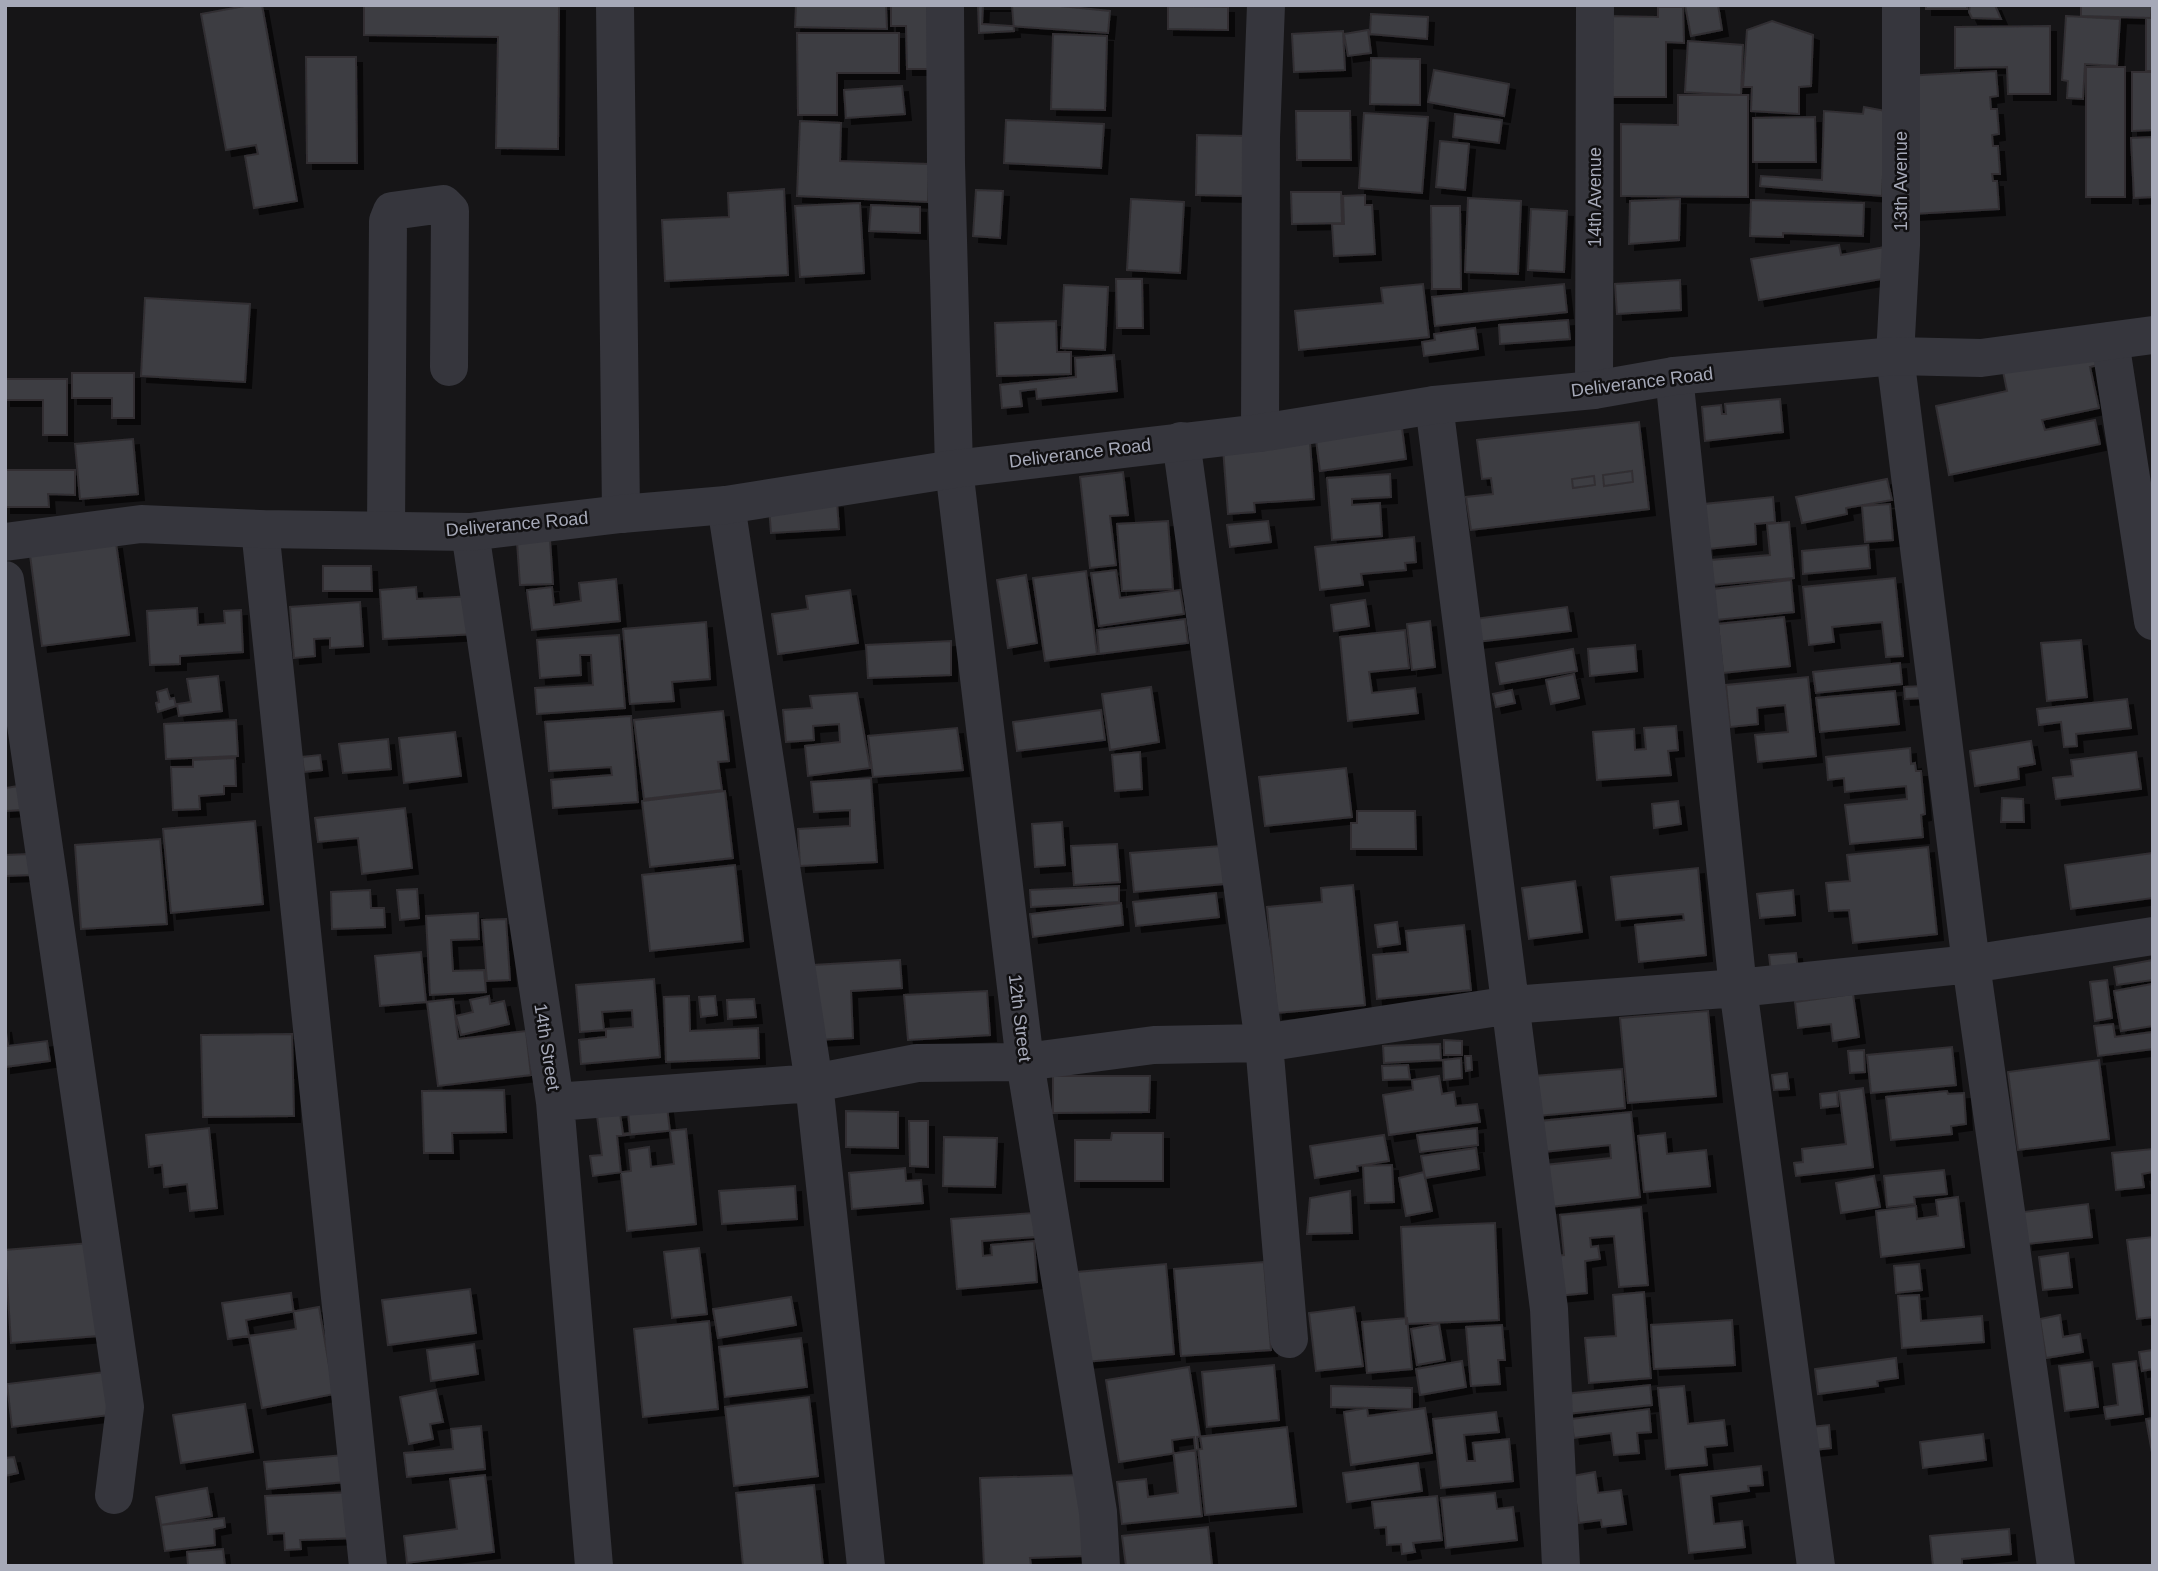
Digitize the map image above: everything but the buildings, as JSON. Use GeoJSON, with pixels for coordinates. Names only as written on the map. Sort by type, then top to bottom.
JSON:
{"type":"FeatureCollection","features":[{"type":"Feature","properties":{"kind":"street"},"geometry":{"type":"LineString","coordinates":[[615,5],[621,514]]}},
{"type":"Feature","properties":{"kind":"street","name":"12th Street"},"geometry":{"type":"LineString","coordinates":[[945,5],[954,468],[1025,1062],[1098,1512],[1101,1566]]}},
{"type":"Feature","properties":{"kind":"street"},"geometry":{"type":"LineString","coordinates":[[1260,433],[1261,137],[1266,5]]}},
{"type":"Feature","properties":{"kind":"street","name":"14th Avenue"},"geometry":{"type":"LineString","coordinates":[[1594,390],[1595,5]]}},
{"type":"Feature","properties":{"kind":"street","name":"13th Avenue"},"geometry":{"type":"LineString","coordinates":[[1901,5],[1901,245],[1895,356],[1971,964],[2056,1566]]}},
{"type":"Feature","properties":{"kind":"street"},"geometry":{"type":"LineString","coordinates":[[386,530],[388,221],[392,211],[443,204],[450,211],[449,366]]}},
{"type":"Feature","properties":{"kind":"street","name":"Deliverance Road"},"geometry":{"type":"LineString","coordinates":[[5,542],[141,524],[260,529],[470,532],[726,505],[954,468],[1260,433],[1434,405],[1594,390],[1674,376],[1895,356],[1980,358],[2153,335]]}},
{"type":"Feature","properties":{"kind":"street"},"geometry":{"type":"LineString","coordinates":[[2110,341],[2153,621]]}},
{"type":"Feature","properties":{"kind":"street"},"geometry":{"type":"LineString","coordinates":[[1674,376],[1738,988],[1815,1566]]}},
{"type":"Feature","properties":{"kind":"street"},"geometry":{"type":"LineString","coordinates":[[1434,405],[1549,1309],[1561,1566]]}},
{"type":"Feature","properties":{"kind":"street"},"geometry":{"type":"LineString","coordinates":[[1181,441],[1264,1042],[1289,1339]]}},
{"type":"Feature","properties":{"kind":"street"},"geometry":{"type":"LineString","coordinates":[[726,505],[814,1083],[866,1566]]}},
{"type":"Feature","properties":{"kind":"street"},"geometry":{"type":"LineString","coordinates":[[260,529],[368,1566]]}},
{"type":"Feature","properties":{"kind":"street","name":"14th Street"},"geometry":{"type":"LineString","coordinates":[[470,532],[555,1102],[594,1566]]}},
{"type":"Feature","properties":{"kind":"street"},"geometry":{"type":"LineString","coordinates":[[5,580],[125,1407],[114,1495]]}},
{"type":"Feature","properties":{"kind":"street"},"geometry":{"type":"LineString","coordinates":[[555,1102],[814,1083],[918,1063],[1025,1062],[1154,1045],[1264,1042],[1511,1005],[1738,988],[1971,964],[2153,936]]}}]}
